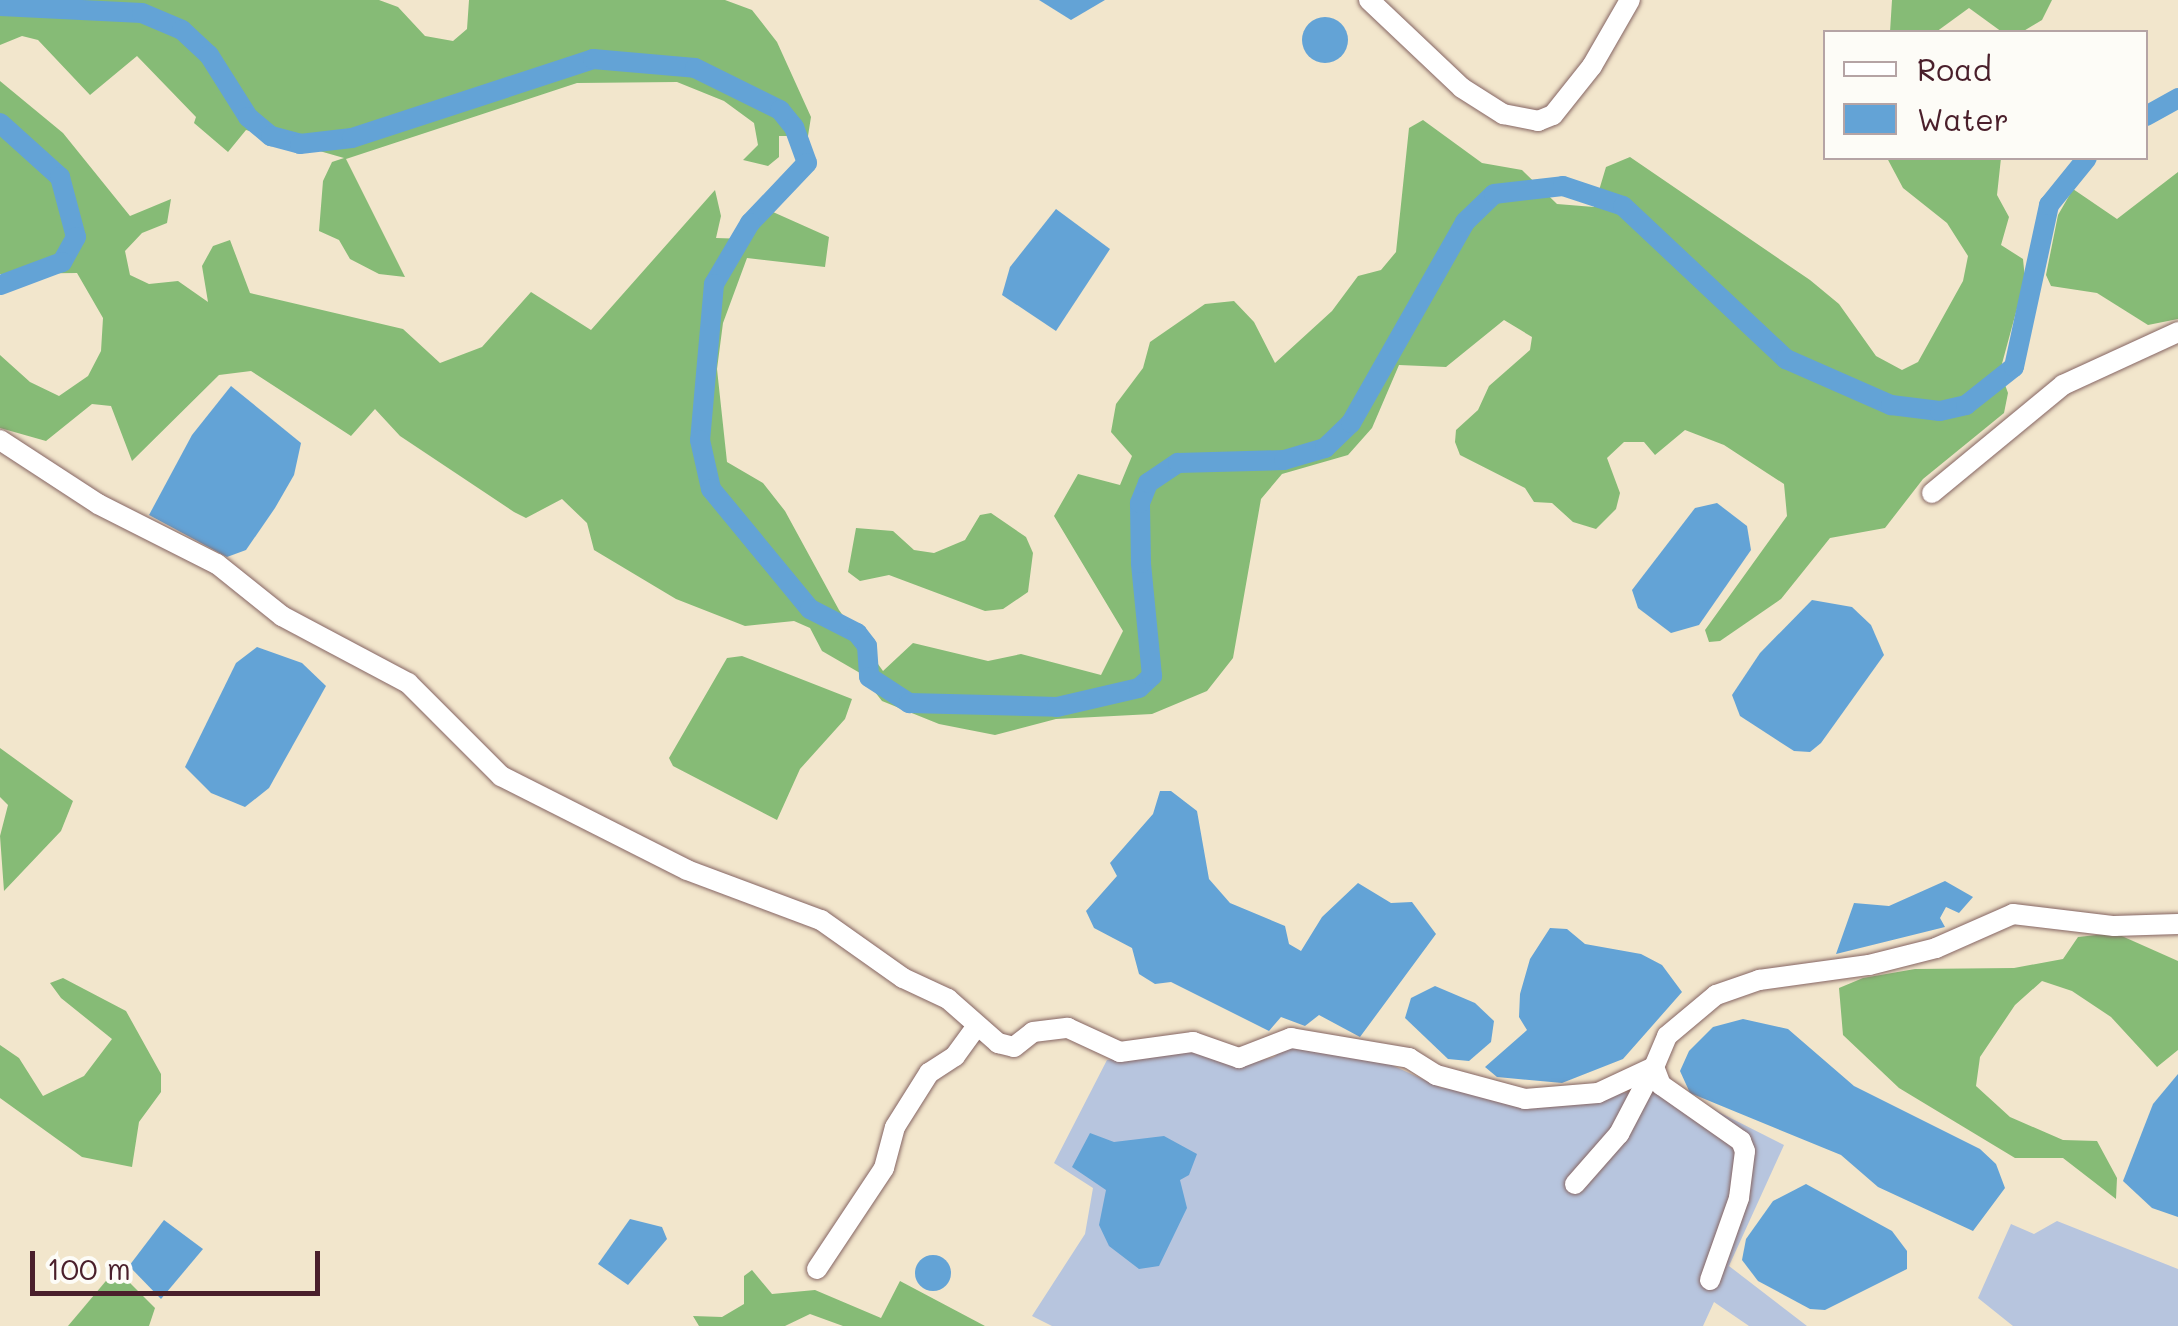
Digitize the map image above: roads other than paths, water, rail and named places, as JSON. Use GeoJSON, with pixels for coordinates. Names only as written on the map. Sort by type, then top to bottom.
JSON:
{"type":"FeatureCollection","features":[{"type":"Feature","properties":{"kind":"street"},"geometry":{"type":"LineString","coordinates":[[1369,0],[1462,88],[1503,114],[1538,121],[1553,115],[1592,66],[1630,0]]}},
{"type":"Feature","properties":{"kind":"street"},"geometry":{"type":"LineString","coordinates":[[1932,493],[2064,384],[2178,332]]}},
{"type":"Feature","properties":{"kind":"street"},"geometry":{"type":"LineString","coordinates":[[0,440],[98,504],[217,564],[282,616],[408,683],[501,776],[687,870],[821,920],[903,978],[948,999],[977,1026],[1014,1047],[1034,1032],[1056,1027],[1120,1052],[1193,1042],[1239,1058],[1291,1038],[1409,1058],[1436,1075],[1525,1099],[1598,1093],[1654,1067]]}},
{"type":"Feature","properties":{"kind":"street"},"geometry":{"type":"LineString","coordinates":[[1575,1184],[1619,1134],[1668,1036],[1701,1007],[1759,980],[1920,952],[2013,914],[2114,926],[2178,924]]}},
{"type":"Feature","properties":{"kind":"street"},"geometry":{"type":"LineString","coordinates":[[817,1269],[884,1168],[895,1127],[929,1073],[955,1056],[977,1026]]}},
{"type":"Feature","properties":{"kind":"street"},"geometry":{"type":"LineString","coordinates":[[1654,1067],[1661,1085],[1740,1140],[1746,1151],[1740,1198],[1710,1280]]}},
{"type":"Feature","properties":{"kind":"water"},"geometry":{"type":"Polygon","coordinates":[[[1039,0],[1105,0],[1071,20],[1039,0]]]}},
{"type":"Feature","properties":{"kind":"water"},"geometry":{"type":"Polygon","coordinates":[[[1325,17],[1342,23],[1348,40],[1342,57],[1325,63],[1308,57],[1302,40],[1308,23],[1325,17]]]}},
{"type":"Feature","properties":{"kind":"water"},"geometry":{"type":"Polygon","coordinates":[[[1056,209],[1110,249],[1056,331],[1002,295],[1010,267],[1056,209]]]}},
{"type":"Feature","properties":{"kind":"water"},"geometry":{"type":"Polygon","coordinates":[[[231,386],[301,443],[294,475],[275,508],[246,550],[227,557],[149,515],[192,435],[231,386]]]}},
{"type":"Feature","properties":{"kind":"water"},"geometry":{"type":"Polygon","coordinates":[[[1717,503],[1747,526],[1751,550],[1699,625],[1671,633],[1638,608],[1632,590],[1695,508],[1717,503]]]}},
{"type":"Feature","properties":{"kind":"water"},"geometry":{"type":"Polygon","coordinates":[[[1812,600],[1852,607],[1871,625],[1884,655],[1821,743],[1810,752],[1794,751],[1740,716],[1732,695],[1760,653],[1812,600]]]}},
{"type":"Feature","properties":{"kind":"water"},"geometry":{"type":"Polygon","coordinates":[[[257,647],[302,663],[326,686],[269,788],[245,807],[211,793],[185,767],[236,663],[257,647]]]}},
{"type":"Feature","properties":{"kind":"water"},"geometry":{"type":"Polygon","coordinates":[[[1160,791],[1171,791],[1197,811],[1209,879],[1230,903],[1285,926],[1289,944],[1301,951],[1322,917],[1358,883],[1391,903],[1412,902],[1436,934],[1360,1037],[1319,1015],[1305,1026],[1281,1017],[1269,1031],[1171,982],[1155,984],[1139,974],[1132,948],[1094,928],[1086,911],[1117,876],[1110,863],[1153,814],[1160,791]]]}},
{"type":"Feature","properties":{"kind":"water"},"geometry":{"type":"Polygon","coordinates":[[[1945,881],[1973,897],[1959,913],[1946,907],[1940,918],[1945,927],[1836,954],[1854,903],[1889,906],[1945,881]]]}},
{"type":"Feature","properties":{"kind":"water"},"geometry":{"type":"Polygon","coordinates":[[[1550,928],[1567,929],[1585,944],[1641,954],[1662,965],[1682,992],[1623,1059],[1562,1083],[1497,1077],[1485,1067],[1527,1030],[1519,1017],[1520,994],[1530,959],[1550,928]]]}},
{"type":"Feature","properties":{"kind":"water"},"geometry":{"type":"Polygon","coordinates":[[[1435,986],[1475,1003],[1494,1021],[1491,1042],[1469,1061],[1448,1059],[1405,1018],[1411,998],[1435,986]]]}},
{"type":"Feature","properties":{"kind":"water"},"geometry":{"type":"Polygon","coordinates":[[[1743,1019],[1788,1029],[1854,1086],[1980,1149],[1996,1164],[2005,1188],[1973,1231],[1878,1187],[1841,1155],[1690,1093],[1680,1071],[1689,1051],[1713,1027],[1743,1019]]]}},
{"type":"Feature","properties":{"kind":"water"},"geometry":{"type":"Polygon","coordinates":[[[2178,1074],[2178,1217],[2152,1208],[2123,1181],[2153,1104],[2178,1074]]]}},
{"type":"Feature","properties":{"kind":"water"},"geometry":{"type":"Polygon","coordinates":[[[1090,1133],[1114,1142],[1164,1136],[1197,1154],[1189,1175],[1180,1180],[1187,1208],[1159,1266],[1139,1269],[1109,1246],[1099,1225],[1106,1190],[1072,1167],[1090,1133]]]}},
{"type":"Feature","properties":{"kind":"water"},"geometry":{"type":"Polygon","coordinates":[[[1806,1184],[1892,1231],[1907,1251],[1907,1269],[1825,1310],[1810,1309],[1758,1281],[1742,1260],[1746,1239],[1773,1201],[1806,1184]]]}},
{"type":"Feature","properties":{"kind":"water"},"geometry":{"type":"Polygon","coordinates":[[[630,1219],[662,1227],[667,1239],[628,1285],[598,1264],[630,1219]]]}},
{"type":"Feature","properties":{"kind":"water"},"geometry":{"type":"Polygon","coordinates":[[[164,1220],[203,1249],[161,1299],[129,1266],[164,1220]]]}},
{"type":"Feature","properties":{"kind":"water"},"geometry":{"type":"Polygon","coordinates":[[[933,1255],[946,1260],[951,1273],[946,1286],[933,1291],[920,1286],[915,1273],[920,1260],[933,1255]]]}},
{"type":"Feature","properties":{"kind":"waterway"},"geometry":{"type":"LineString","coordinates":[[0,6],[142,13],[182,30],[209,55],[248,117],[271,136],[300,144],[352,138],[593,59],[695,68],[780,110],[794,127],[807,163],[750,223],[714,284],[700,440],[711,489],[810,609],[857,633],[867,646],[869,677],[909,703],[1057,707],[1139,688],[1152,676],[1141,563],[1140,503],[1148,483],[1178,463],[1284,460],[1325,448],[1351,423],[1465,222],[1494,194],[1563,186],[1623,206],[1786,359],[1891,405],[1940,411],[1966,405],[2014,367],[2049,205],[2085,160]]}},
{"type":"Feature","properties":{"kind":"waterway"},"geometry":{"type":"LineString","coordinates":[[2148,115],[2178,98]]}},
{"type":"Feature","properties":{"kind":"waterway"},"geometry":{"type":"LineString","coordinates":[[0,123],[60,177],[76,237],[62,262],[0,285]]}}]}
